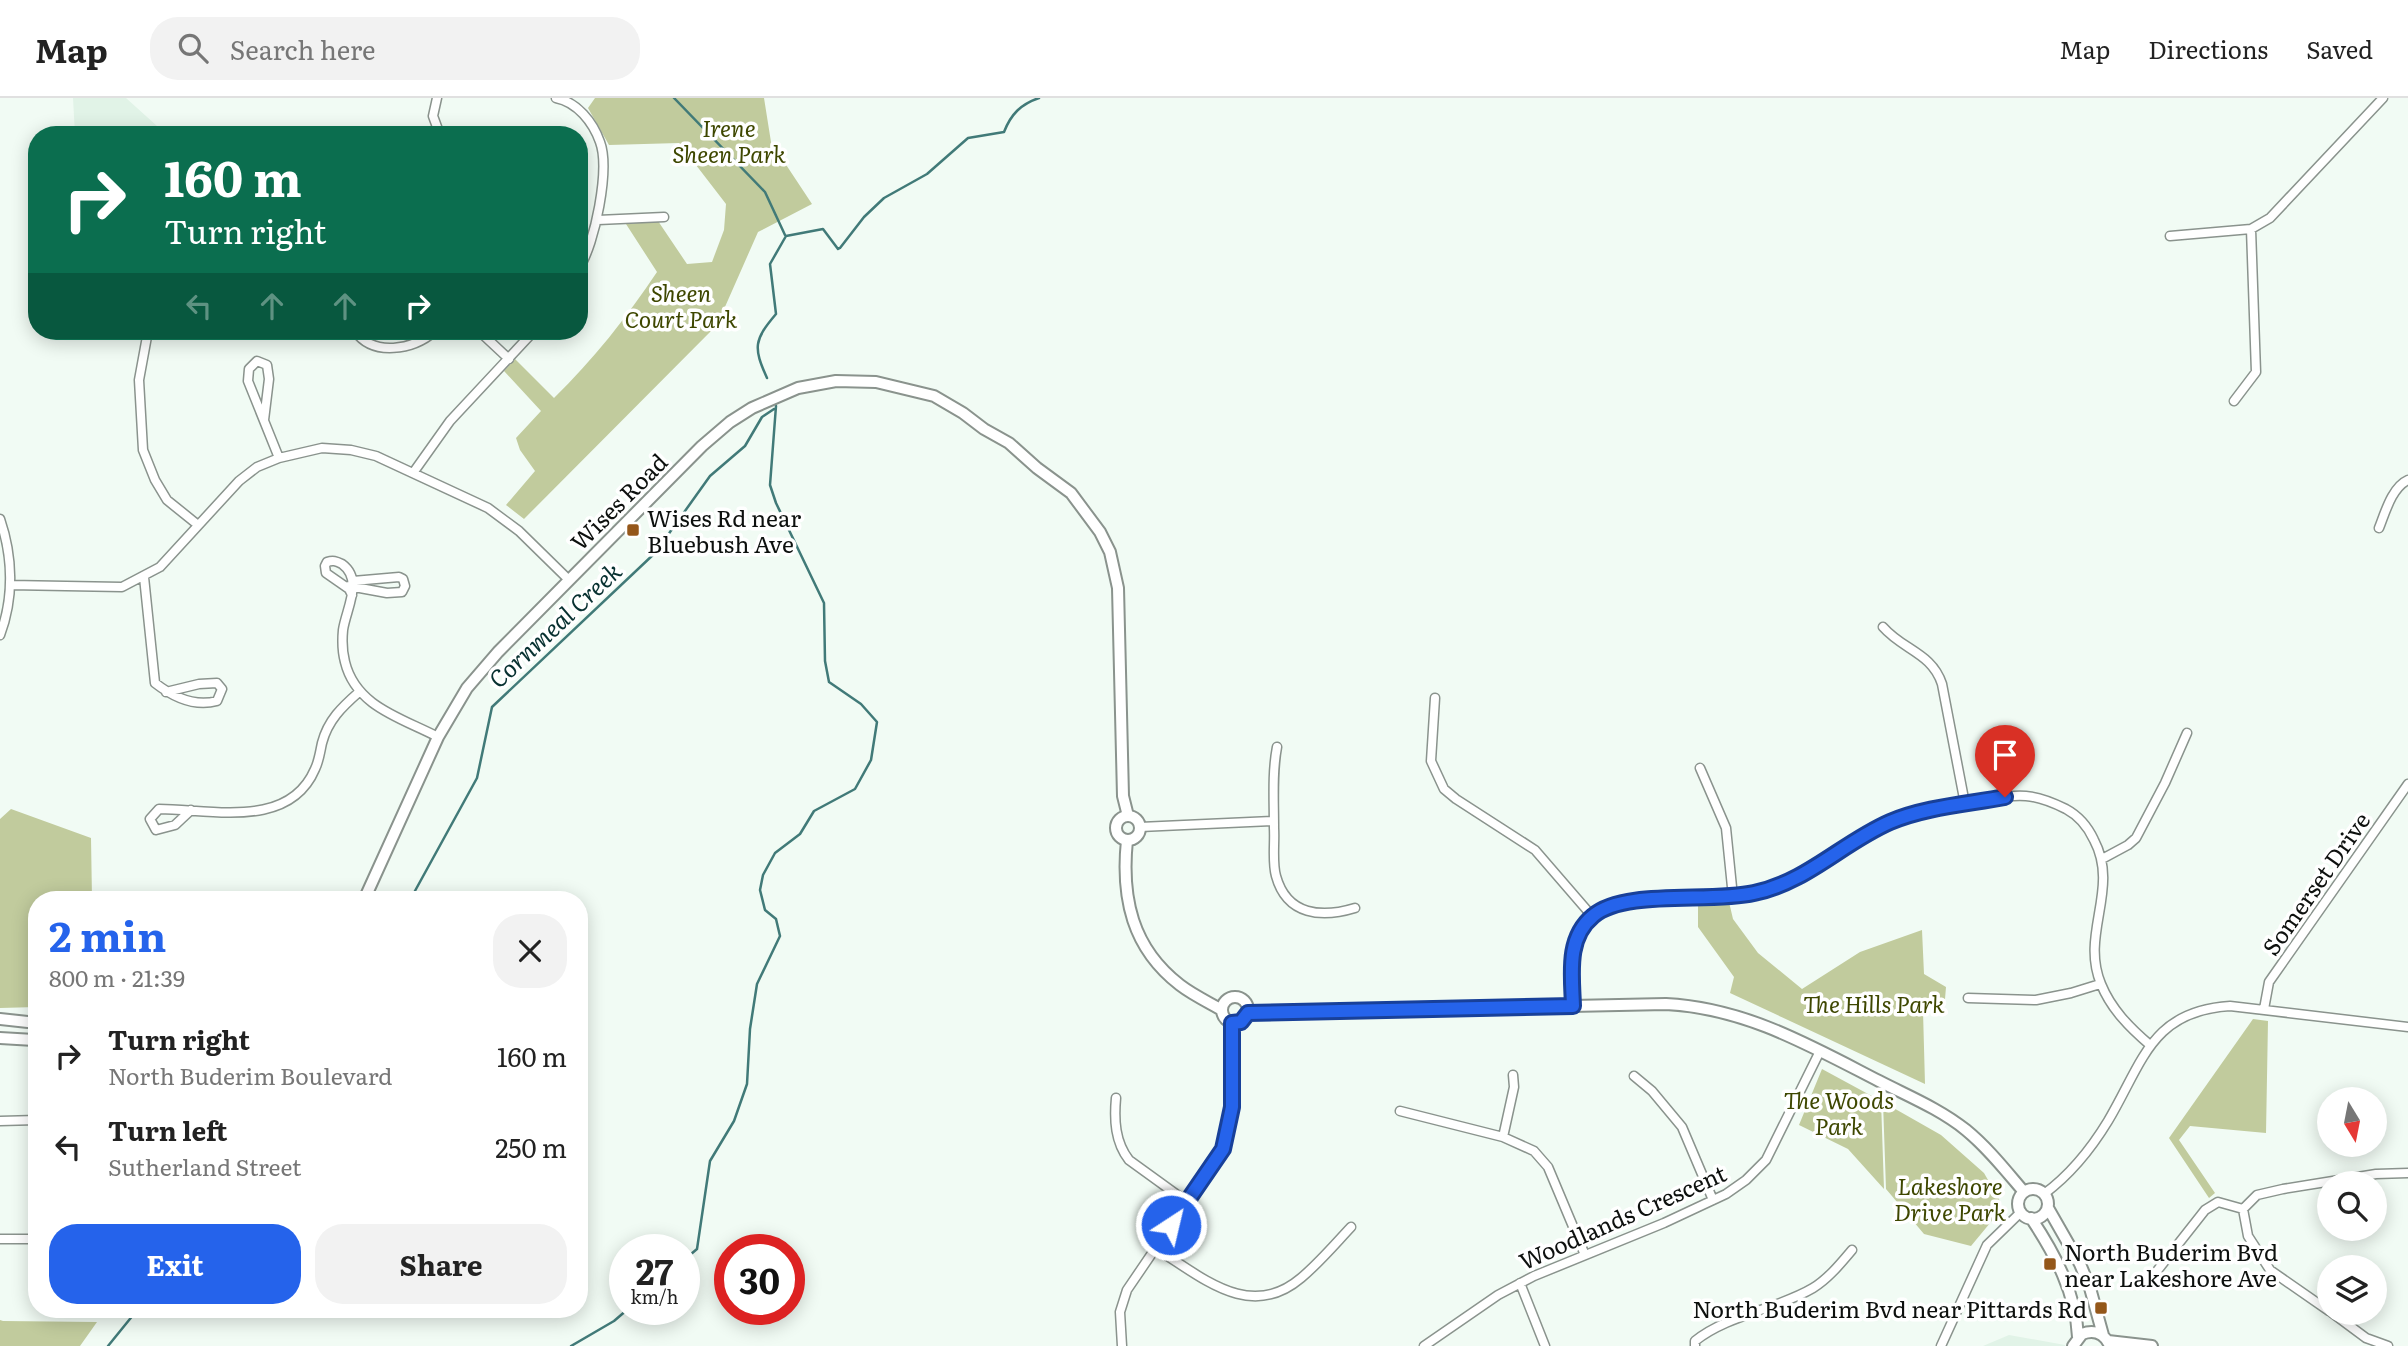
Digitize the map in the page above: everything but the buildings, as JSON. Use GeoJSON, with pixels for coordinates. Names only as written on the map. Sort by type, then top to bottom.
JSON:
{"type":"FeatureCollection","features":[{"type":"Feature","properties":{"kind":"street"},"geometry":{"type":"LineString","coordinates":[[437,98],[433,116],[437,126]]}},
{"type":"Feature","properties":{"kind":"street"},"geometry":{"type":"LineString","coordinates":[[556,98],[565,100],[589,118],[601,144],[602,173],[598,220],[588,249]]}},
{"type":"Feature","properties":{"kind":"street"},"geometry":{"type":"LineString","coordinates":[[2170,236],[2251,229],[2270,218],[2384,98]]}},
{"type":"Feature","properties":{"kind":"street"},"geometry":{"type":"LineString","coordinates":[[598,220],[664,217]]}},
{"type":"Feature","properties":{"kind":"street"},"geometry":{"type":"LineString","coordinates":[[2234,401],[2256,372],[2251,229]]}},
{"type":"Feature","properties":{"kind":"street"},"geometry":{"type":"LineString","coordinates":[[146,340],[139,380],[143,450],[155,480],[167,500],[198,525]]}},
{"type":"Feature","properties":{"kind":"street"},"geometry":{"type":"LineString","coordinates":[[366,340],[373,346],[404,347],[418,340]]}},
{"type":"Feature","properties":{"kind":"street"},"geometry":{"type":"LineString","coordinates":[[489,340],[509,359]]}},
{"type":"Feature","properties":{"kind":"street"},"geometry":{"type":"LineString","coordinates":[[413,473],[450,421],[526,340]]}},
{"type":"Feature","properties":{"kind":"street"},"geometry":{"type":"LineString","coordinates":[[264,420],[270,379],[267,365],[257,361],[249,369],[248,381],[279,458]]}},
{"type":"Feature","properties":{"kind":"street","name":"Wises Road"},"geometry":{"type":"LineString","coordinates":[[368,891],[438,737],[474,680],[498,652],[702,446],[730,422],[764,402],[807,386],[836,381],[876,382],[934,396],[1009,443],[1071,493],[1089,514],[1113,562],[1118,588],[1123,796],[1128,816]]}},
{"type":"Feature","properties":{"kind":"street"},"geometry":{"type":"LineString","coordinates":[[10,585],[122,587],[160,567],[239,481],[257,467],[279,458],[322,447],[376,456],[488,508],[519,531],[569,580]]}},
{"type":"Feature","properties":{"kind":"street"},"geometry":{"type":"LineString","coordinates":[[2379,528],[2388,505],[2402,483],[2408,480]]}},
{"type":"Feature","properties":{"kind":"street"},"geometry":{"type":"LineString","coordinates":[[0,519],[8,550],[10,585],[7,612],[0,635]]}},
{"type":"Feature","properties":{"kind":"street"},"geometry":{"type":"LineString","coordinates":[[350,587],[392,577],[401,578],[405,586],[401,592],[350,587],[333,579],[326,572],[325,563],[332,560],[342,564],[350,573],[350,587],[342,646],[347,668],[359,692],[380,708],[438,737]]}},
{"type":"Feature","properties":{"kind":"street"},"geometry":{"type":"LineString","coordinates":[[333,579],[342,564]]}},
{"type":"Feature","properties":{"kind":"street"},"geometry":{"type":"LineString","coordinates":[[144,577],[155,683],[166,692],[202,705],[217,701],[222,689],[218,683],[199,684],[166,692]]}},
{"type":"Feature","properties":{"kind":"street"},"geometry":{"type":"LineString","coordinates":[[392,577],[392,593]]}},
{"type":"Feature","properties":{"kind":"street"},"geometry":{"type":"LineString","coordinates":[[1883,627],[1898,642],[1928,660],[1938,672],[1965,804]]}},
{"type":"Feature","properties":{"kind":"street"},"geometry":{"type":"LineString","coordinates":[[191,810],[175,825],[156,830],[150,819],[159,809],[191,810],[250,812],[267,809],[288,800],[312,774],[326,732],[335,715],[359,692]]}},
{"type":"Feature","properties":{"kind":"street"},"geometry":{"type":"LineString","coordinates":[[1435,698],[1431,761],[1444,789],[1535,850],[1592,916]]}},
{"type":"Feature","properties":{"kind":"street"},"geometry":{"type":"LineString","coordinates":[[2102,859],[2129,845],[2136,838],[2187,733]]}},
{"type":"Feature","properties":{"kind":"street"},"geometry":{"type":"LineString","coordinates":[[1277,747],[1274,764],[1276,875],[1287,898],[1298,907],[1323,915],[1355,908]]}},
{"type":"Feature","properties":{"kind":"street"},"geometry":{"type":"LineString","coordinates":[[1700,768],[1726,828],[1733,897]]}},
{"type":"Feature","properties":{"kind":"street","name":"Somerset Drive"},"geometry":{"type":"LineString","coordinates":[[2264,1009],[2269,982],[2408,784]]}},
{"type":"Feature","properties":{"kind":"street"},"geometry":{"type":"LineString","coordinates":[[1573,1006],[1573,947],[1581,929],[1592,916],[1611,905],[1623,901],[1733,897],[1771,889],[1798,878],[1892,821],[1965,804],[2023,796],[2050,802],[2073,814],[2086,825],[2102,859],[2104,886],[2095,930],[2100,984],[2116,1011],[2150,1045]]}},
{"type":"Feature","properties":{"kind":"street"},"geometry":{"type":"LineString","coordinates":[[1128,816],[1138,821],[1140,827],[1138,835],[1127,840],[1118,835],[1116,828],[1121,819],[1128,816]]}},
{"type":"Feature","properties":{"kind":"street"},"geometry":{"type":"LineString","coordinates":[[1140,827],[1274,821]]}},
{"type":"Feature","properties":{"kind":"street"},"geometry":{"type":"LineString","coordinates":[[1127,840],[1125,861],[1128,906],[1145,948],[1183,987],[1222,1010],[1226,1019],[1232,1023],[1241,1022],[1248,1013],[1246,1003],[1237,997],[1227,1000],[1222,1010]]}},
{"type":"Feature","properties":{"kind":"street"},"geometry":{"type":"LineString","coordinates":[[1968,998],[2036,1000],[2100,984]]}},
{"type":"Feature","properties":{"kind":"street"},"geometry":{"type":"LineString","coordinates":[[1248,1013],[1666,1004],[1710,1008],[1768,1026],[1929,1107],[1956,1123],[1992,1156],[2024,1192]]}},
{"type":"Feature","properties":{"kind":"street"},"geometry":{"type":"LineString","coordinates":[[2044,1194],[2063,1180],[2084,1156],[2107,1122],[2150,1045],[2186,1014],[2207,1007],[2230,1006],[2408,1027]]}},
{"type":"Feature","properties":{"kind":"street"},"geometry":{"type":"LineString","coordinates":[[0,1019],[28,1024]]}},
{"type":"Feature","properties":{"kind":"street"},"geometry":{"type":"LineString","coordinates":[[1122,1346],[1119,1328],[1123,1299],[1223,1149],[1232,1107],[1232,1023]]}},
{"type":"Feature","properties":{"kind":"street"},"geometry":{"type":"LineString","coordinates":[[0,1038],[28,1043]]}},
{"type":"Feature","properties":{"kind":"street","name":"Woodlands Crescent"},"geometry":{"type":"LineString","coordinates":[[1424,1346],[1520,1283],[1713,1200],[1746,1180],[1766,1160],[1820,1051]]}},
{"type":"Feature","properties":{"kind":"street"},"geometry":{"type":"LineString","coordinates":[[1503,1137],[1514,1087],[1513,1075]]}},
{"type":"Feature","properties":{"kind":"street"},"geometry":{"type":"LineString","coordinates":[[1634,1076],[1652,1091],[1682,1127],[1713,1200]]}},
{"type":"Feature","properties":{"kind":"street"},"geometry":{"type":"LineString","coordinates":[[1116,1098],[1115,1115],[1123,1153],[1187,1202]]}},
{"type":"Feature","properties":{"kind":"street"},"geometry":{"type":"LineString","coordinates":[[1400,1111],[1503,1137],[1534,1151],[1548,1167],[1585,1255]]}},
{"type":"Feature","properties":{"kind":"street"},"geometry":{"type":"LineString","coordinates":[[0,1121],[28,1120]]}},
{"type":"Feature","properties":{"kind":"street"},"geometry":{"type":"LineString","coordinates":[[2243,1209],[2257,1195],[2283,1189],[2376,1174],[2408,1173]]}},
{"type":"Feature","properties":{"kind":"street"},"geometry":{"type":"LineString","coordinates":[[2024,1192],[2037,1190],[2047,1198],[2048,1208],[2080,1264],[2107,1341]]}},
{"type":"Feature","properties":{"kind":"street"},"geometry":{"type":"LineString","coordinates":[[2024,1192],[2019,1204],[2049,1245],[2070,1291],[2077,1320],[2076,1342]]}},
{"type":"Feature","properties":{"kind":"street"},"geometry":{"type":"LineString","coordinates":[[2152,1276],[2205,1210],[2218,1202],[2243,1209]]}},
{"type":"Feature","properties":{"kind":"street"},"geometry":{"type":"LineString","coordinates":[[1941,1346],[1987,1245],[2026,1215],[2039,1217],[2048,1208]]}},
{"type":"Feature","properties":{"kind":"street"},"geometry":{"type":"LineString","coordinates":[[2243,1209],[2248,1237],[2270,1270],[2317,1303]]}},
{"type":"Feature","properties":{"kind":"street"},"geometry":{"type":"LineString","coordinates":[[1155,1248],[1225,1291],[1254,1297],[1279,1293],[1303,1278],[1351,1227]]}},
{"type":"Feature","properties":{"kind":"street"},"geometry":{"type":"LineString","coordinates":[[0,1239],[28,1239]]}},
{"type":"Feature","properties":{"kind":"street"},"geometry":{"type":"LineString","coordinates":[[1695,1346],[1695,1341],[1709,1330],[1816,1287],[1852,1250]]}},
{"type":"Feature","properties":{"kind":"street"},"geometry":{"type":"LineString","coordinates":[[1520,1283],[1545,1346]]}},
{"type":"Feature","properties":{"kind":"street"},"geometry":{"type":"LineString","coordinates":[[2348,1325],[2366,1338],[2388,1346]]}},
{"type":"Feature","properties":{"kind":"street"},"geometry":{"type":"LineString","coordinates":[[2076,1342],[2087,1332],[2107,1341],[2152,1346]]}},
{"type":"Feature","properties":{"kind":"shaded area"},"geometry":{"type":"Polygon","coordinates":[[[73,98],[126,98],[157,126],[75,126],[73,98]]]}},
{"type":"Feature","properties":{"kind":"shaded area"},"geometry":{"type":"Polygon","coordinates":[[[2009,1335],[2065,1345],[2065,1346],[1983,1346],[2009,1335]]]}},
{"type":"Feature","properties":{"kind":"green space"},"geometry":{"type":"Polygon","coordinates":[[[595,98],[764,98],[771,142],[812,204],[758,232],[717,325],[524,519],[506,505],[535,471],[520,450],[516,438],[541,411],[504,371],[515,359],[554,398],[609,338],[657,272],[626,224],[658,221],[687,264],[712,262],[724,230],[726,204],[679,143],[609,145],[588,108],[595,98]]]}},
{"type":"Feature","properties":{"kind":"green space"},"geometry":{"type":"Polygon","coordinates":[[[11,809],[91,838],[92,891],[28,891],[28,1007],[0,1008],[0,819],[11,809]]]}},
{"type":"Feature","properties":{"kind":"green space","name":"The Hills Park"},"geometry":{"type":"Polygon","coordinates":[[[1698,902],[1729,902],[1733,919],[1758,953],[1802,989],[1860,952],[1922,930],[1924,974],[1946,987],[1945,999],[1923,1011],[1925,1084],[1730,993],[1734,977],[1698,927],[1698,902]]]}},
{"type":"Feature","properties":{"kind":"green space"},"geometry":{"type":"Polygon","coordinates":[[[2253,1019],[2268,1021],[2266,1133],[2190,1126],[2179,1140],[2215,1193],[2209,1198],[2169,1138],[2253,1019]]]}},
{"type":"Feature","properties":{"kind":"green space","name":"The Woods Park"},"geometry":{"type":"Polygon","coordinates":[[[1822,1069],[1881,1101],[1884,1189],[1848,1149],[1799,1125],[1822,1069]]]}},
{"type":"Feature","properties":{"kind":"green space","name":"Lakeshore Drive Park"},"geometry":{"type":"Polygon","coordinates":[[[1883,1102],[1941,1135],[1984,1173],[2000,1201],[2000,1211],[1971,1246],[1924,1234],[1886,1189],[1883,1102]]]}},
{"type":"Feature","properties":{"kind":"green space"},"geometry":{"type":"Polygon","coordinates":[[[0,1320],[97,1322],[80,1346],[0,1346],[0,1320]]]}},
{"type":"Feature","properties":{"kind":"waterway"},"geometry":{"type":"LineString","coordinates":[[674,98],[765,192],[785,235]]}},
{"type":"Feature","properties":{"kind":"waterway","name":"Cornmeal Creek"},"geometry":{"type":"LineString","coordinates":[[767,378],[759,359],[758,344],[763,331],[776,314],[770,264],[786,236],[823,229],[838,249],[840,248],[864,217],[884,198],[927,174],[968,138],[1004,132],[1017,110],[1039,98]]}},
{"type":"Feature","properties":{"kind":"waterway"},"geometry":{"type":"LineString","coordinates":[[699,1234],[710,1161],[734,1121],[747,1084],[750,1029],[757,984],[780,936],[776,919],[765,910],[760,890],[763,875],[775,853],[800,834],[814,811],[855,789],[871,760],[877,722],[861,704],[829,682],[825,661],[824,603],[770,485],[776,406]]}},
{"type":"Feature","properties":{"kind":"waterway","name":"Cornmeal Creek"},"geometry":{"type":"LineString","coordinates":[[415,891],[477,778],[492,707],[655,553],[710,476],[745,446],[762,417],[774,409]]}},
{"type":"Feature","properties":{"kind":"waterway","name":"Cornmeal Creek"},"geometry":{"type":"LineString","coordinates":[[108,1346],[131,1318]]}},
{"type":"Feature","properties":{"kind":"waterway"},"geometry":{"type":"LineString","coordinates":[[571,1346],[609,1324]]}},
{"type":"Feature","properties":{"kind":"place","name":"Wises Rd near Bluebush Ave"},"geometry":{"type":"Point","coordinates":[633,530]}},
{"type":"Feature","properties":{"kind":"place","name":"North Buderim Bvd near Lakeshore Ave"},"geometry":{"type":"Point","coordinates":[2050,1264]}},
{"type":"Feature","properties":{"kind":"place","name":"North Buderim Bvd near Pittards Rd"},"geometry":{"type":"Point","coordinates":[2101,1308]}},
{"type":"Feature","properties":{"kind":"route"},"geometry":{"type":"LineString","coordinates":[[1171,1225],[1223,1149],[1232,1107],[1232,1023],[1241,1022],[1248,1013],[1573,1006],[1573,947],[1586,922],[1600,910],[1623,901],[1709,899],[1771,889],[1798,878],[1892,821],[1931,810],[2005,797]]}},
{"type":"Feature","properties":{"kind":"park label","name":"Irene Sheen Park"},"geometry":{"type":"Point","coordinates":[729,140]}},
{"type":"Feature","properties":{"kind":"park label","name":"Sheen Court Park"},"geometry":{"type":"Point","coordinates":[681,305]}}]}
